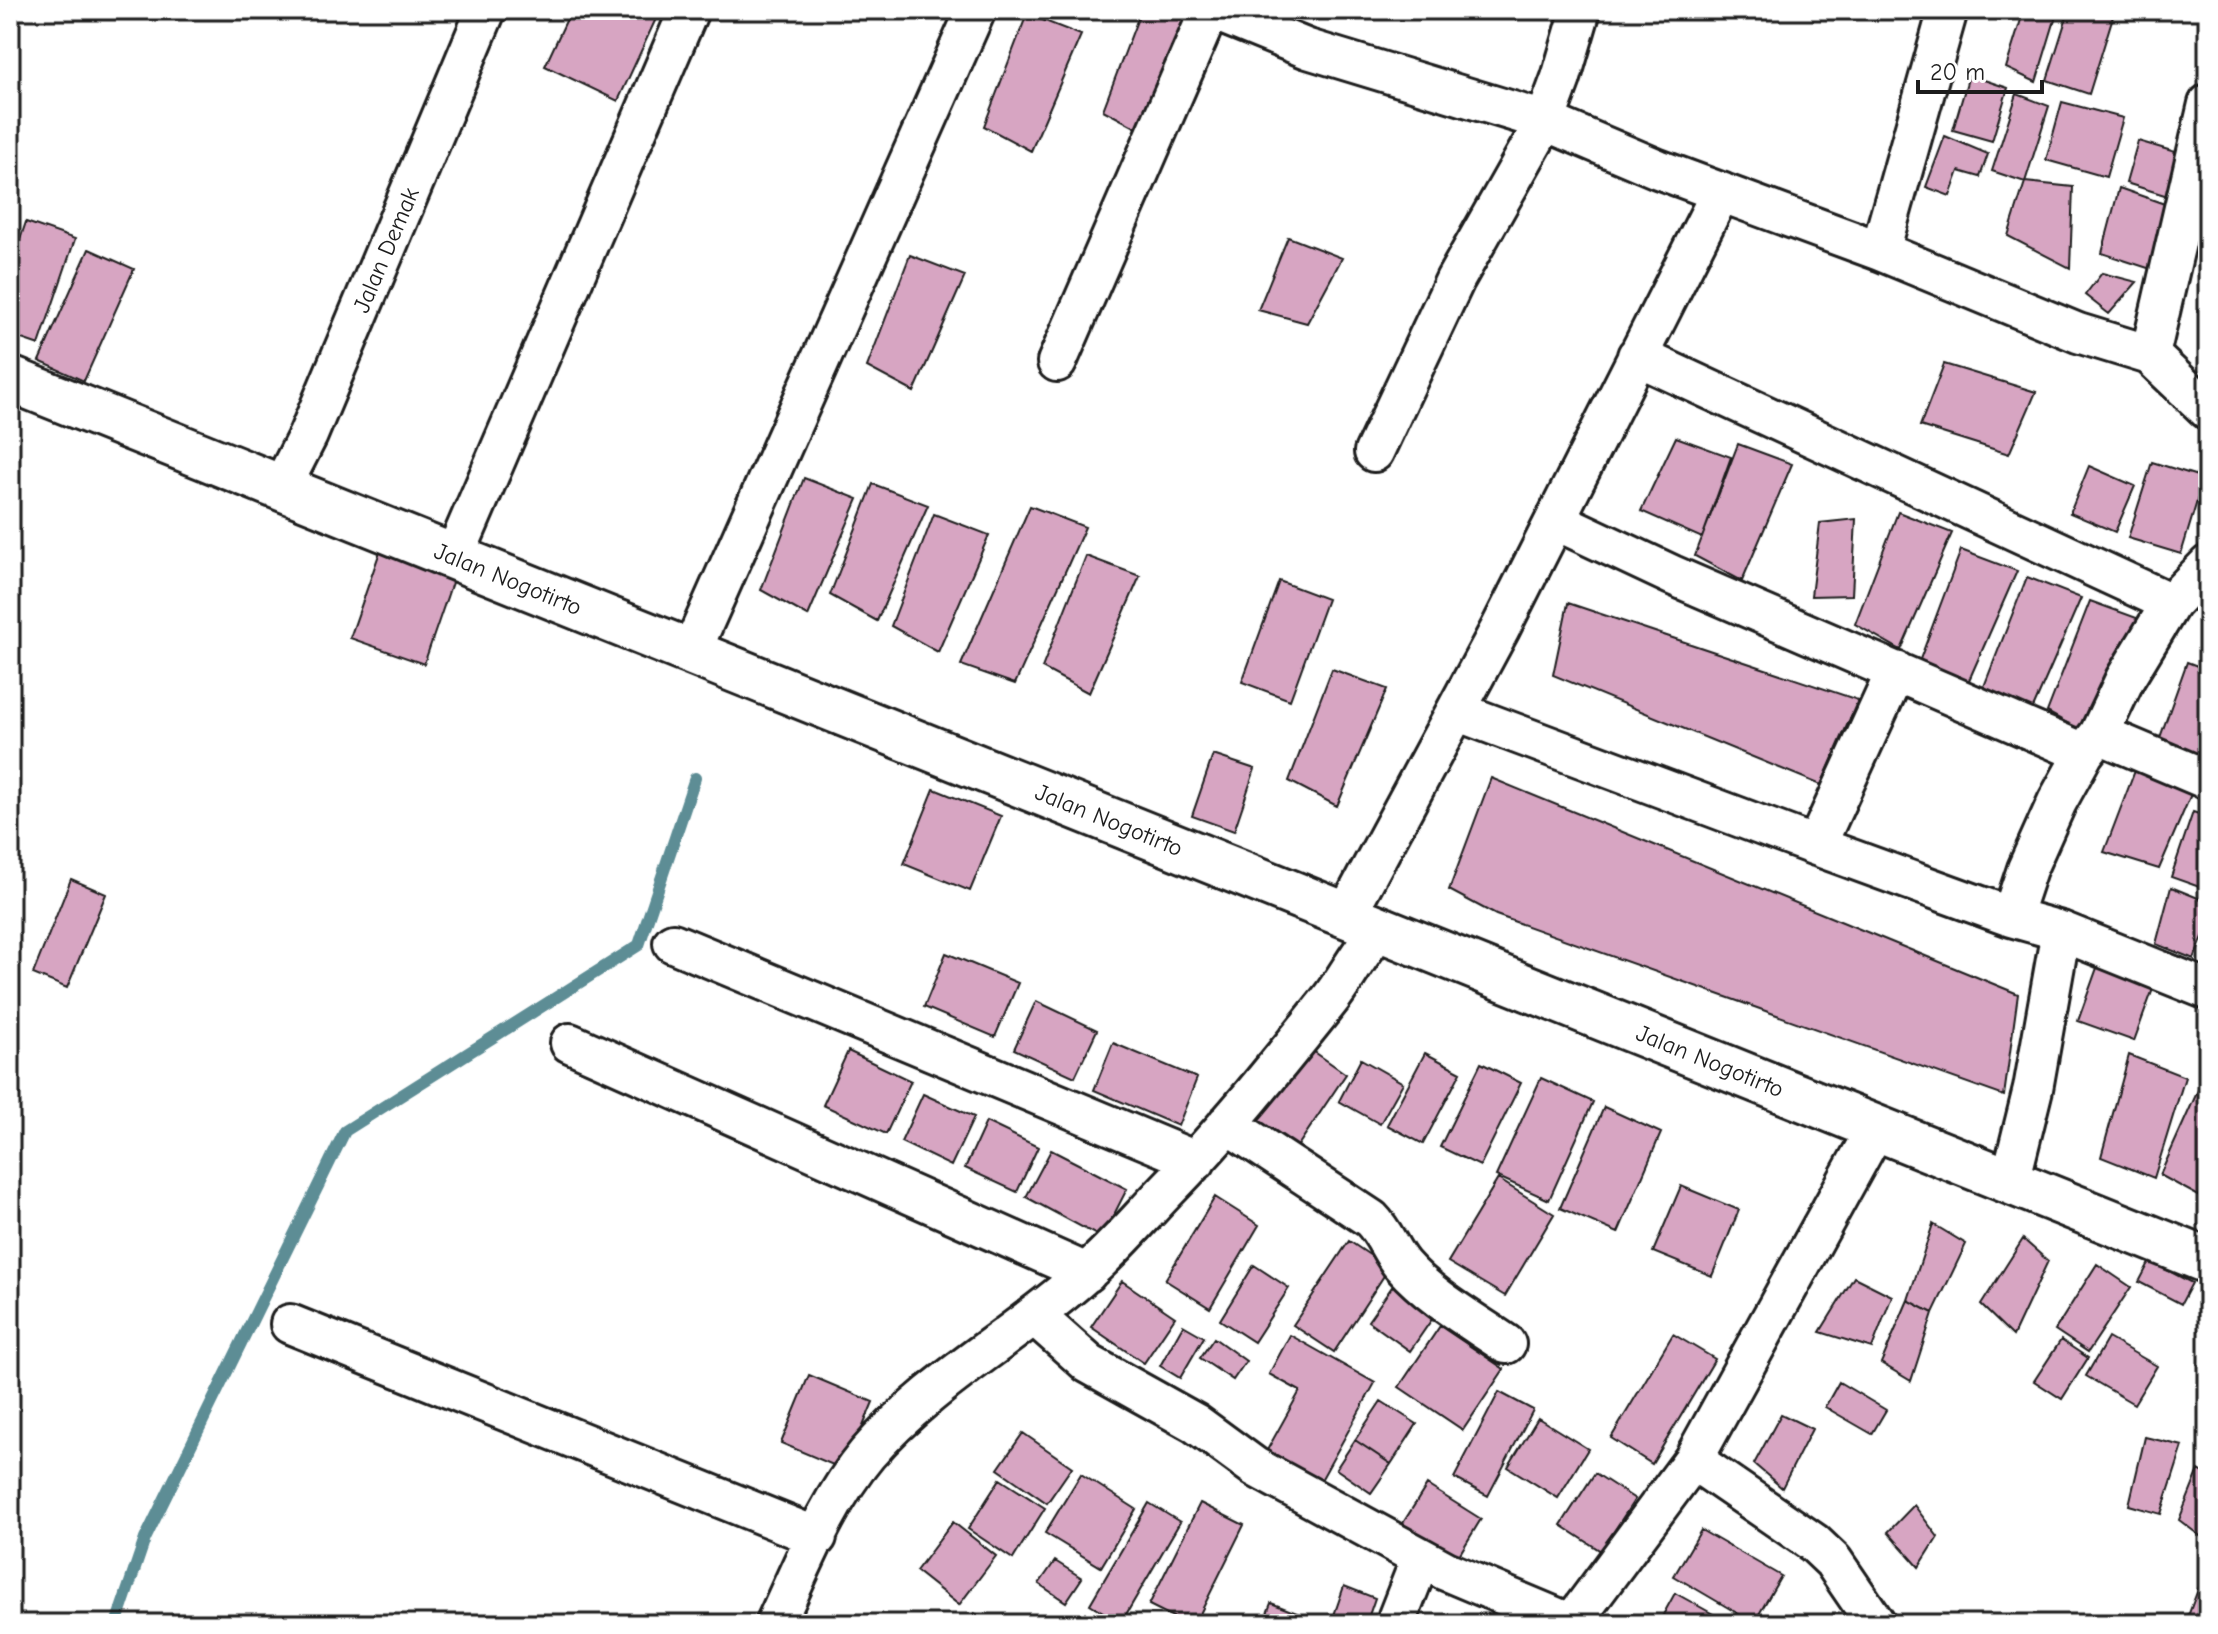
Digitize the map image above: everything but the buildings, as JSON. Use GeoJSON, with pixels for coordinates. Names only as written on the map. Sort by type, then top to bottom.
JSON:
{"type":"FeatureCollection","features":[{"type":"Feature","properties":{"kind":"street","name":"Jalan Demak"},"geometry":{"type":"LineString","coordinates":[[281,488],[308,435],[486,10]]}},
{"type":"Feature","properties":{"kind":"street"},"geometry":{"type":"LineString","coordinates":[[454,557],[689,10]]}},
{"type":"Feature","properties":{"kind":"street"},"geometry":{"type":"LineString","coordinates":[[691,652],[976,10]]}},
{"type":"Feature","properties":{"kind":"street"},"geometry":{"type":"LineString","coordinates":[[1057,362],[1211,10],[1308,49],[1545,121],[1721,192],[1880,251],[2078,333],[2150,355],[2208,410]]}},
{"type":"Feature","properties":{"kind":"street"},"geometry":{"type":"LineString","coordinates":[[1374,452],[1455,280],[1545,121],[1581,10]]}},
{"type":"Feature","properties":{"kind":"street"},"geometry":{"type":"LineString","coordinates":[[1880,251],[1948,10]]}},
{"type":"Feature","properties":{"kind":"street"},"geometry":{"type":"LineString","coordinates":[[2150,355],[2208,104]]}},
{"type":"Feature","properties":{"kind":"street"},"geometry":{"type":"LineString","coordinates":[[775,1624],[832,1508],[866,1456],[896,1424],[1087,1273],[1196,1161],[1330,1000],[1364,946],[1363,922],[1456,711],[1721,192]]}},
{"type":"Feature","properties":{"kind":"street"},"geometry":{"type":"LineString","coordinates":[[1637,356],[2171,603]]}},
{"type":"Feature","properties":{"kind":"street","name":"Jalan Nogotirto"},"geometry":{"type":"LineString","coordinates":[[10,379],[2208,1261]]}},
{"type":"Feature","properties":{"kind":"street"},"geometry":{"type":"LineString","coordinates":[[1555,520],[1672,575],[1896,671],[2092,744],[2208,780]]}},
{"type":"Feature","properties":{"kind":"street"},"geometry":{"type":"LineString","coordinates":[[2011,917],[2027,869],[2057,802],[2092,744],[2125,679],[2171,603],[2208,565]]}},
{"type":"Feature","properties":{"kind":"street"},"geometry":{"type":"LineString","coordinates":[[1816,846],[1896,671]]}},
{"type":"Feature","properties":{"kind":"street"},"geometry":{"type":"LineString","coordinates":[[1456,711],[2011,917],[2061,931],[2208,990]]}},
{"type":"Feature","properties":{"kind":"street"},"geometry":{"type":"LineString","coordinates":[[2010,1182],[2033,1089],[2061,931]]}},
{"type":"Feature","properties":{"kind":"street"},"geometry":{"type":"LineString","coordinates":[[673,943],[1196,1161]]}},
{"type":"Feature","properties":{"kind":"street"},"geometry":{"type":"LineString","coordinates":[[570,1043],[1087,1273]]}},
{"type":"Feature","properties":{"kind":"street"},"geometry":{"type":"LineString","coordinates":[[1227,1124],[1371,1219],[1383,1231],[1399,1262],[1432,1294],[1506,1344]]}},
{"type":"Feature","properties":{"kind":"street"},"geometry":{"type":"LineString","coordinates":[[1034,1315],[1089,1364],[1195,1423],[1255,1467],[1421,1558],[1572,1623],[1693,1460],[1876,1128]]}},
{"type":"Feature","properties":{"kind":"street"},"geometry":{"type":"LineString","coordinates":[[290,1324],[817,1537]]}},
{"type":"Feature","properties":{"kind":"street"},"geometry":{"type":"LineString","coordinates":[[1693,1460],[1814,1543],[1833,1561],[1876,1624]]}},
{"type":"Feature","properties":{"kind":"street"},"geometry":{"type":"LineString","coordinates":[[1395,1624],[1421,1558]]}},
{"type":"Feature","properties":{"kind":"waterway"},"geometry":{"type":"LineString","coordinates":[[116,1624],[145,1539],[345,1131],[639,945],[695,778]]}}]}
